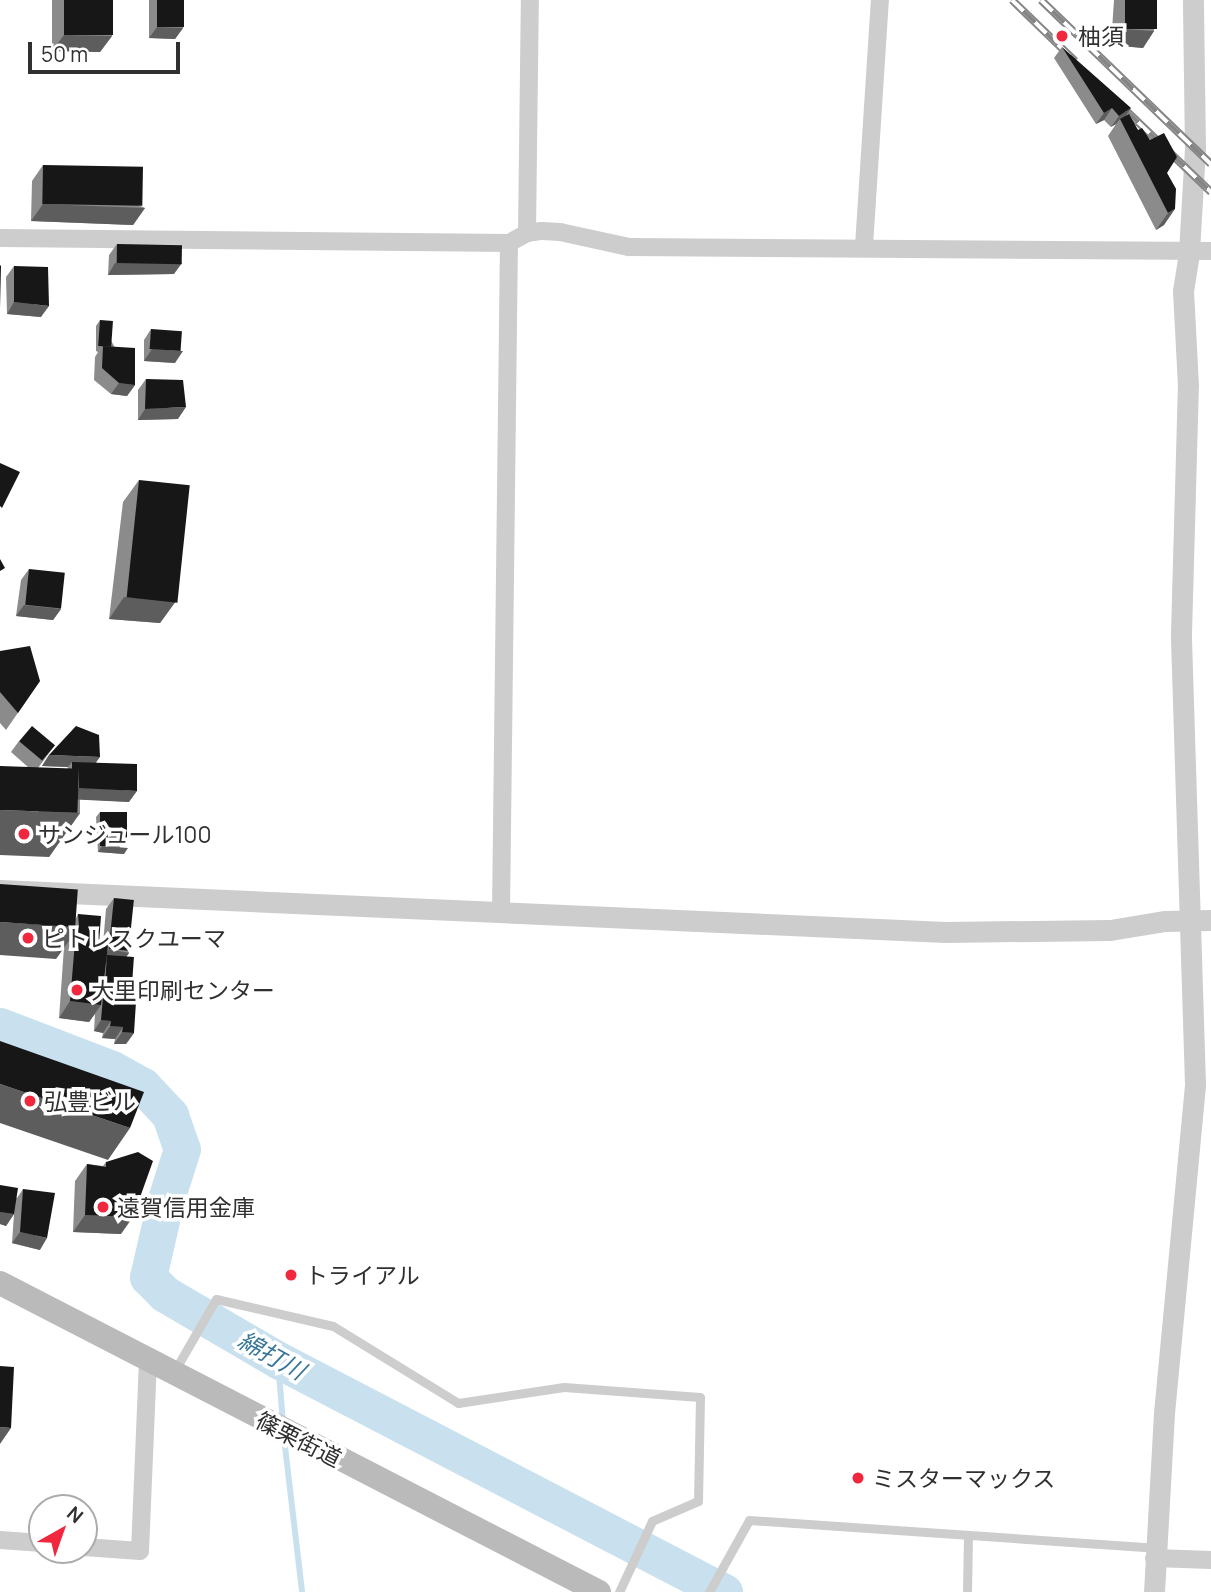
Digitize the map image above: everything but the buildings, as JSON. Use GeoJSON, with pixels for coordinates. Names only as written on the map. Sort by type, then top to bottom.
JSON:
{"type":"FeatureCollection","features":[{"type":"Feature","properties":{"kind":"main road","name":"篠栗街道"},"geometry":{"type":"LineString","coordinates":[[0,1283],[148,1362],[599,1592]]}},
{"type":"Feature","properties":{"kind":"street"},"geometry":{"type":"LineString","coordinates":[[527,233],[530,0]]}},
{"type":"Feature","properties":{"kind":"street"},"geometry":{"type":"LineString","coordinates":[[864,246],[880,0]]}},
{"type":"Feature","properties":{"kind":"street"},"geometry":{"type":"LineString","coordinates":[[1154,1592],[1155,1553],[1195,1084],[1181,633],[1188,386],[1182,291],[1189,252],[1195,149],[1193,0]]}},
{"type":"Feature","properties":{"kind":"street"},"geometry":{"type":"LineString","coordinates":[[0,238],[509,243],[527,233],[560,232],[629,247],[864,246],[1211,251]]}},
{"type":"Feature","properties":{"kind":"street"},"geometry":{"type":"LineString","coordinates":[[501,913],[509,243]]}},
{"type":"Feature","properties":{"kind":"street"},"geometry":{"type":"LineString","coordinates":[[0,890],[945,932],[1111,930],[1165,921],[1211,920]]}},
{"type":"Feature","properties":{"kind":"street"},"geometry":{"type":"LineString","coordinates":[[98,1547],[140,1551],[148,1362]]}},
{"type":"Feature","properties":{"kind":"street"},"geometry":{"type":"LineString","coordinates":[[0,1540],[28,1542]]}},
{"type":"Feature","properties":{"kind":"street"},"geometry":{"type":"LineString","coordinates":[[1155,1553],[1211,1560]]}},
{"type":"Feature","properties":{"kind":"lane"},"geometry":{"type":"LineString","coordinates":[[173,1374],[216,1299],[334,1326],[458,1404],[564,1387],[700,1397],[698,1501],[652,1521],[619,1592]]}},
{"type":"Feature","properties":{"kind":"lane"},"geometry":{"type":"LineString","coordinates":[[709,1592],[749,1520],[968,1535],[1155,1553]]}},
{"type":"Feature","properties":{"kind":"lane"},"geometry":{"type":"LineString","coordinates":[[967,1592],[968,1535]]}},
{"type":"Feature","properties":{"kind":"waterway","name":"綿打川"},"geometry":{"type":"LineString","coordinates":[[0,1026],[112,1069],[143,1086],[170,1115],[182,1149],[166,1199],[148,1277],[165,1294],[278,1360],[724,1592]]}},
{"type":"Feature","properties":{"kind":"waterway"},"geometry":{"type":"LineString","coordinates":[[278,1360],[283,1423]]}},
{"type":"Feature","properties":{"kind":"waterway"},"geometry":{"type":"LineString","coordinates":[[284,1438],[302,1592]]}},
{"type":"Feature","properties":{"kind":"railway"},"geometry":{"type":"LineString","coordinates":[[1012,0],[1075,61]]}},
{"type":"Feature","properties":{"kind":"railway"},"geometry":{"type":"LineString","coordinates":[[1041,0],[1211,164]]}},
{"type":"Feature","properties":{"kind":"railway"},"geometry":{"type":"LineString","coordinates":[[1115,100],[1211,192]]}},
{"type":"Feature","properties":{"kind":"place","name":"柚須"},"geometry":{"type":"Point","coordinates":[1062,36]}},
{"type":"Feature","properties":{"kind":"place","name":"サンジュール100"},"geometry":{"type":"Point","coordinates":[24,834]}},
{"type":"Feature","properties":{"kind":"place","name":"ピトレスクユーマ"},"geometry":{"type":"Point","coordinates":[28,938]}},
{"type":"Feature","properties":{"kind":"place","name":"大里印刷センター"},"geometry":{"type":"Point","coordinates":[77,990]}},
{"type":"Feature","properties":{"kind":"place","name":"弘豊ビル"},"geometry":{"type":"Point","coordinates":[30,1101]}},
{"type":"Feature","properties":{"kind":"place","name":"遠賀信用金庫"},"geometry":{"type":"Point","coordinates":[103,1207]}},
{"type":"Feature","properties":{"kind":"place","name":"トライアル"},"geometry":{"type":"Point","coordinates":[291,1275]}},
{"type":"Feature","properties":{"kind":"place","name":"ミスターマックス"},"geometry":{"type":"Point","coordinates":[858,1478]}}]}
